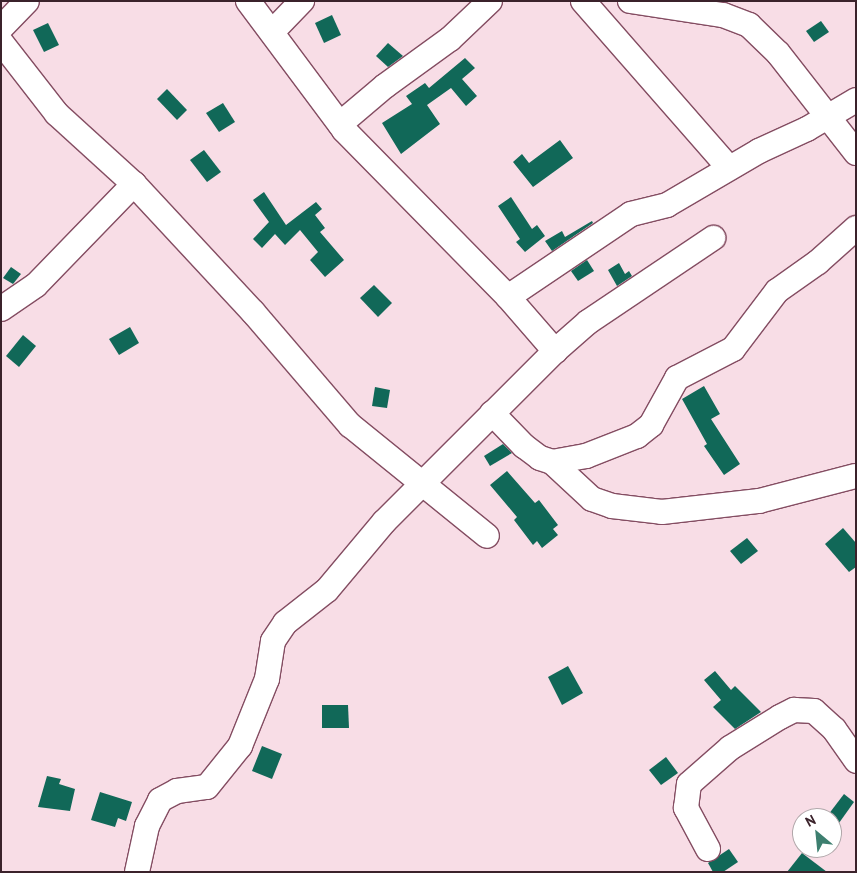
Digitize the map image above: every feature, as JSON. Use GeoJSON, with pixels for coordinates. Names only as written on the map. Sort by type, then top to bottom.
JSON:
{"type":"FeatureCollection","features":[{"type":"Feature","properties":{"kind":"street"},"geometry":{"type":"LineString","coordinates":[[1,28],[27,1]]}},
{"type":"Feature","properties":{"kind":"street"},"geometry":{"type":"LineString","coordinates":[[248,1],[273,31],[340,124],[380,169],[508,297],[555,351]]}},
{"type":"Feature","properties":{"kind":"street"},"geometry":{"type":"LineString","coordinates":[[273,31],[302,1]]}},
{"type":"Feature","properties":{"kind":"street"},"geometry":{"type":"LineString","coordinates":[[340,124],[385,86],[450,39],[490,1]]}},
{"type":"Feature","properties":{"kind":"street"},"geometry":{"type":"LineString","coordinates":[[583,1],[729,168]]}},
{"type":"Feature","properties":{"kind":"street"},"geometry":{"type":"LineString","coordinates":[[630,1],[724,15],[749,25],[778,52],[856,153]]}},
{"type":"Feature","properties":{"kind":"street"},"geometry":{"type":"LineString","coordinates":[[1,42],[32,85],[57,114],[134,184],[253,312],[350,425],[422,485],[452,504],[487,536]]}},
{"type":"Feature","properties":{"kind":"street"},"geometry":{"type":"LineString","coordinates":[[508,297],[631,214],[667,205],[729,168],[828,117],[856,100]]}},
{"type":"Feature","properties":{"kind":"street"},"geometry":{"type":"LineString","coordinates":[[1,309],[36,286],[134,184]]}},
{"type":"Feature","properties":{"kind":"street"},"geometry":{"type":"LineString","coordinates":[[552,462],[586,456],[645,430],[677,378],[733,349],[777,291],[818,262],[856,228]]}},
{"type":"Feature","properties":{"kind":"street"},"geometry":{"type":"LineString","coordinates":[[137,872],[147,826],[160,800],[177,791],[209,786],[240,746],[267,679],[273,641],[279,630],[327,590],[365,543],[555,351],[588,322],[713,238]]}},
{"type":"Feature","properties":{"kind":"street"},"geometry":{"type":"LineString","coordinates":[[492,413],[524,446],[540,458],[552,462],[592,499],[612,506],[662,512],[759,501],[856,476]]}},
{"type":"Feature","properties":{"kind":"street"},"geometry":{"type":"LineString","coordinates":[[708,849],[686,808],[689,784],[730,748],[780,717],[794,710],[814,711],[834,729],[856,761]]}},
{"type":"Feature","properties":{"kind":"building"},"geometry":{"type":"Polygon","coordinates":[[[332,15],[341,35],[324,43],[315,23],[332,15]]]}},
{"type":"Feature","properties":{"kind":"building"},"geometry":{"type":"Polygon","coordinates":[[[821,21],[829,32],[814,42],[806,31],[821,21]]]}},
{"type":"Feature","properties":{"kind":"building"},"geometry":{"type":"Polygon","coordinates":[[[48,23],[59,45],[44,52],[33,30],[48,23]]]}},
{"type":"Feature","properties":{"kind":"building"},"geometry":{"type":"Polygon","coordinates":[[[388,43],[403,56],[388,67],[376,56],[388,43]]]}},
{"type":"Feature","properties":{"kind":"building"},"geometry":{"type":"Polygon","coordinates":[[[465,58],[475,68],[462,79],[477,96],[466,106],[451,88],[427,105],[440,124],[401,154],[382,123],[412,104],[406,96],[425,83],[429,88],[465,58]]]}},
{"type":"Feature","properties":{"kind":"building"},"geometry":{"type":"Polygon","coordinates":[[[167,89],[187,110],[177,120],[157,99],[167,89]]]}},
{"type":"Feature","properties":{"kind":"building"},"geometry":{"type":"Polygon","coordinates":[[[223,103],[235,122],[219,132],[206,113],[223,103]]]}},
{"type":"Feature","properties":{"kind":"building"},"geometry":{"type":"Polygon","coordinates":[[[560,140],[573,158],[533,187],[513,162],[522,154],[529,163],[560,140]]]}},
{"type":"Feature","properties":{"kind":"building"},"geometry":{"type":"Polygon","coordinates":[[[204,150],[221,172],[207,182],[190,160],[204,150]]]}},
{"type":"Feature","properties":{"kind":"building"},"geometry":{"type":"Polygon","coordinates":[[[264,192],[286,225],[316,202],[322,209],[315,215],[325,228],[320,232],[344,260],[325,277],[310,260],[318,252],[300,230],[285,245],[275,234],[262,248],[253,239],[269,222],[253,200],[264,192]]]}},
{"type":"Feature","properties":{"kind":"building"},"geometry":{"type":"Polygon","coordinates":[[[511,197],[532,229],[537,225],[545,236],[525,252],[516,242],[520,239],[498,206],[511,197]]]}},
{"type":"Feature","properties":{"kind":"building"},"geometry":{"type":"Polygon","coordinates":[[[592,221],[593,223],[552,251],[545,241],[562,231],[565,237],[592,221]]]}},
{"type":"Feature","properties":{"kind":"building"},"geometry":{"type":"Polygon","coordinates":[[[587,260],[594,271],[578,281],[571,271],[587,260]]]}},
{"type":"Feature","properties":{"kind":"building"},"geometry":{"type":"Polygon","coordinates":[[[619,263],[625,274],[629,271],[632,276],[617,286],[608,270],[619,263]]]}},
{"type":"Feature","properties":{"kind":"building"},"geometry":{"type":"Polygon","coordinates":[[[11,267],[21,274],[13,284],[3,278],[11,267]]]}},
{"type":"Feature","properties":{"kind":"building"},"geometry":{"type":"Polygon","coordinates":[[[374,285],[392,303],[378,317],[360,298],[374,285]]]}},
{"type":"Feature","properties":{"kind":"building"},"geometry":{"type":"Polygon","coordinates":[[[130,327],[139,343],[119,355],[109,339],[130,327]]]}},
{"type":"Feature","properties":{"kind":"building"},"geometry":{"type":"Polygon","coordinates":[[[23,335],[36,346],[19,367],[6,356],[23,335]]]}},
{"type":"Feature","properties":{"kind":"building"},"geometry":{"type":"Polygon","coordinates":[[[704,386],[720,414],[711,419],[740,464],[724,475],[704,446],[707,444],[682,399],[704,386]]]}},
{"type":"Feature","properties":{"kind":"building"},"geometry":{"type":"Polygon","coordinates":[[[375,387],[390,390],[387,408],[372,406],[375,387]]]}},
{"type":"Feature","properties":{"kind":"building"},"geometry":{"type":"Polygon","coordinates":[[[503,444],[512,453],[490,466],[484,456],[503,444]]]}},
{"type":"Feature","properties":{"kind":"building"},"geometry":{"type":"Polygon","coordinates":[[[507,471],[535,503],[539,500],[558,525],[553,529],[558,535],[542,548],[537,541],[533,545],[514,520],[517,517],[490,485],[507,471]]]}},
{"type":"Feature","properties":{"kind":"building"},"geometry":{"type":"Polygon","coordinates":[[[843,528],[856,543],[856,567],[849,572],[825,544],[843,528]]]}},
{"type":"Feature","properties":{"kind":"building"},"geometry":{"type":"Polygon","coordinates":[[[747,538],[758,551],[741,564],[730,551],[747,538]]]}},
{"type":"Feature","properties":{"kind":"building"},"geometry":{"type":"Polygon","coordinates":[[[568,666],[583,693],[562,705],[548,677],[568,666]]]}},
{"type":"Feature","properties":{"kind":"building"},"geometry":{"type":"Polygon","coordinates":[[[715,671],[731,690],[735,686],[761,712],[735,729],[713,707],[721,700],[704,680],[715,671]]]}},
{"type":"Feature","properties":{"kind":"building"},"geometry":{"type":"Polygon","coordinates":[[[322,705],[348,705],[349,728],[322,728],[322,705]]]}},
{"type":"Feature","properties":{"kind":"building"},"geometry":{"type":"Polygon","coordinates":[[[262,746],[282,754],[272,779],[252,771],[262,746]]]}},
{"type":"Feature","properties":{"kind":"building"},"geometry":{"type":"Polygon","coordinates":[[[666,757],[678,773],[661,785],[649,770],[666,757]]]}},
{"type":"Feature","properties":{"kind":"building"},"geometry":{"type":"Polygon","coordinates":[[[47,776],[61,779],[59,784],[75,789],[70,811],[38,807],[47,776]]]}},
{"type":"Feature","properties":{"kind":"building"},"geometry":{"type":"Polygon","coordinates":[[[100,792],[132,802],[126,821],[118,818],[115,827],[91,820],[100,792]]]}},
{"type":"Feature","properties":{"kind":"building"},"geometry":{"type":"Polygon","coordinates":[[[844,794],[854,802],[842,819],[842,808],[833,808],[844,794]]]}},
{"type":"Feature","properties":{"kind":"building"},"geometry":{"type":"Polygon","coordinates":[[[729,849],[738,862],[723,872],[713,872],[708,863],[729,849]]]}},
{"type":"Feature","properties":{"kind":"building"},"geometry":{"type":"Polygon","coordinates":[[[798,858],[809,858],[827,872],[787,872],[798,858]]]}}]}
